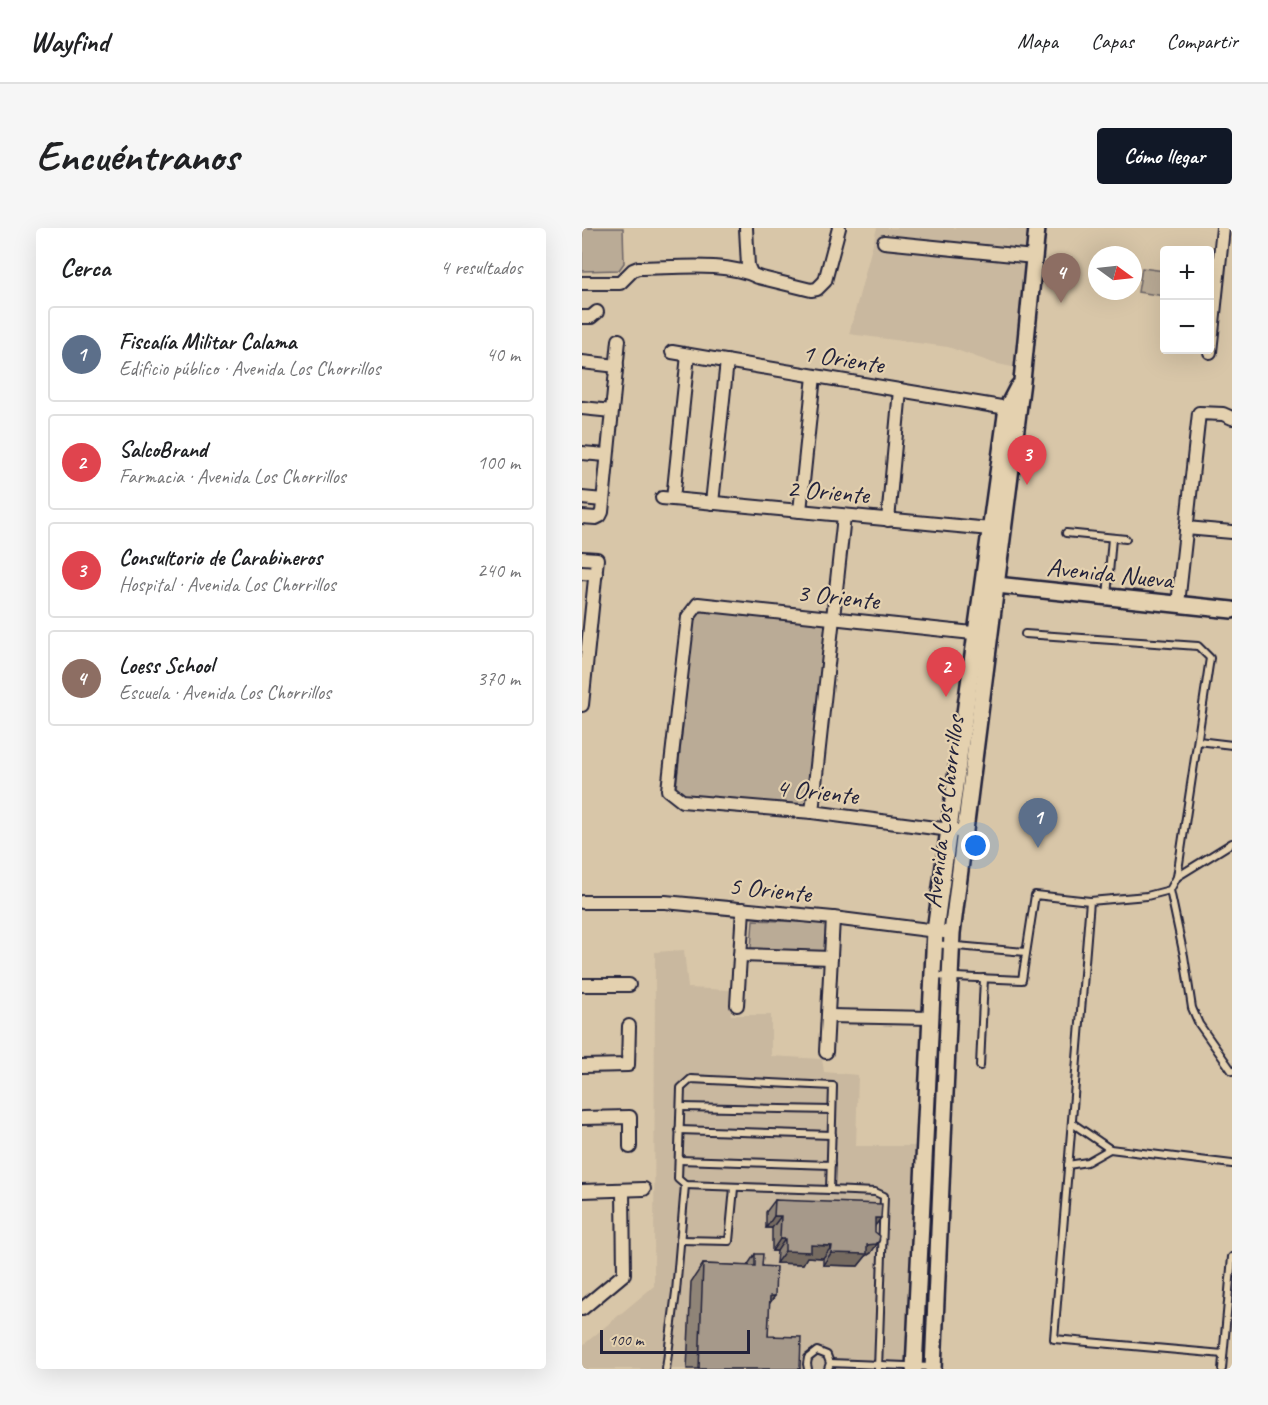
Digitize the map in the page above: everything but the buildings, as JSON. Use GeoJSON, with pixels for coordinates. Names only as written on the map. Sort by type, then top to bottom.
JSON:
{"type":"FeatureCollection","features":[{"type":"Feature","properties":{"kind":"street"},"geometry":{"type":"LineString","coordinates":[[746,228],[748,266],[751,273]]}},
{"type":"Feature","properties":{"kind":"street"},"geometry":{"type":"LineString","coordinates":[[582,283],[620,283],[638,268],[721,267],[811,290],[820,288],[825,281],[839,228]]}},
{"type":"Feature","properties":{"kind":"street","name":"Avenida Los Chorrillos"},"geometry":{"type":"LineString","coordinates":[[914,1368],[934,937],[949,829],[971,719],[989,585],[1022,381],[1037,228]]}},
{"type":"Feature","properties":{"kind":"street"},"geometry":{"type":"LineString","coordinates":[[1214,314],[1223,228]]}},
{"type":"Feature","properties":{"kind":"street"},"geometry":{"type":"LineString","coordinates":[[884,242],[1034,257]]}},
{"type":"Feature","properties":{"kind":"street"},"geometry":{"type":"LineString","coordinates":[[582,316],[591,317],[597,312]]}},
{"type":"Feature","properties":{"kind":"street"},"geometry":{"type":"LineString","coordinates":[[582,517],[600,516],[619,340]]}},
{"type":"Feature","properties":{"kind":"street","name":"1 Oriente"},"geometry":{"type":"LineString","coordinates":[[672,352],[1006,408]]}},
{"type":"Feature","properties":{"kind":"street","name":"2 Oriente"},"geometry":{"type":"LineString","coordinates":[[688,355],[668,499],[990,529]]}},
{"type":"Feature","properties":{"kind":"street"},"geometry":{"type":"LineString","coordinates":[[712,503],[727,361]]}},
{"type":"Feature","properties":{"kind":"street"},"geometry":{"type":"LineString","coordinates":[[582,362],[617,366]]}},
{"type":"Feature","properties":{"kind":"street"},"geometry":{"type":"LineString","coordinates":[[800,511],[814,376]]}},
{"type":"Feature","properties":{"kind":"street"},"geometry":{"type":"LineString","coordinates":[[1006,408],[1022,381]]}},
{"type":"Feature","properties":{"kind":"street"},"geometry":{"type":"LineString","coordinates":[[888,520],[900,390]]}},
{"type":"Feature","properties":{"kind":"street"},"geometry":{"type":"LineString","coordinates":[[582,408],[612,411]]}},
{"type":"Feature","properties":{"kind":"street","name":"Avenida Los Chorrillos"},"geometry":{"type":"LineString","coordinates":[[989,585],[990,529],[1006,408]]}},
{"type":"Feature","properties":{"kind":"street"},"geometry":{"type":"LineString","coordinates":[[1178,604],[1199,413],[1223,414],[1232,418]]}},
{"type":"Feature","properties":{"kind":"street"},"geometry":{"type":"LineString","coordinates":[[582,453],[606,455]]}},
{"type":"Feature","properties":{"kind":"street"},"geometry":{"type":"LineString","coordinates":[[582,498],[603,500]]}},
{"type":"Feature","properties":{"kind":"street"},"geometry":{"type":"LineString","coordinates":[[812,812],[844,516]]}},
{"type":"Feature","properties":{"kind":"street"},"geometry":{"type":"LineString","coordinates":[[1186,528],[1232,532]]}},
{"type":"Feature","properties":{"kind":"street"},"geometry":{"type":"LineString","coordinates":[[582,558],[597,559],[587,617],[582,705]]}},
{"type":"Feature","properties":{"kind":"street"},"geometry":{"type":"LineString","coordinates":[[582,573],[596,574]]}},
{"type":"Feature","properties":{"kind":"street","name":"Avenida Nueva"},"geometry":{"type":"LineString","coordinates":[[989,585],[1232,609]]}},
{"type":"Feature","properties":{"kind":"street","name":"3 Oriente"},"geometry":{"type":"LineString","coordinates":[[668,790],[688,617],[698,604],[983,634]]}},
{"type":"Feature","properties":{"kind":"street","name":"Avenida Los Chorrillos"},"geometry":{"type":"LineString","coordinates":[[933,1368],[952,939],[965,831],[971,719]]}},
{"type":"Feature","properties":{"kind":"street","name":"4 Oriente"},"geometry":{"type":"LineString","coordinates":[[668,790],[682,801],[812,812],[965,831]]}},
{"type":"Feature","properties":{"kind":"street","name":"5 Oriente"},"geometry":{"type":"LineString","coordinates":[[582,902],[665,902],[833,918],[952,939]]}},
{"type":"Feature","properties":{"kind":"street"},"geometry":{"type":"LineString","coordinates":[[737,1005],[742,909]]}},
{"type":"Feature","properties":{"kind":"street"},"geometry":{"type":"LineString","coordinates":[[826,1052],[833,918]]}},
{"type":"Feature","properties":{"kind":"street"},"geometry":{"type":"LineString","coordinates":[[740,955],[831,958]]}},
{"type":"Feature","properties":{"kind":"street"},"geometry":{"type":"LineString","coordinates":[[582,985],[629,985]]}},
{"type":"Feature","properties":{"kind":"street"},"geometry":{"type":"LineString","coordinates":[[829,1016],[931,1018]]}},
{"type":"Feature","properties":{"kind":"street"},"geometry":{"type":"LineString","coordinates":[[582,1066],[628,1065],[629,1026]]}},
{"type":"Feature","properties":{"kind":"street"},"geometry":{"type":"LineString","coordinates":[[582,1118],[630,1117],[630,1147]]}},
{"type":"Feature","properties":{"kind":"street"},"geometry":{"type":"LineString","coordinates":[[582,1191],[644,1189]]}},
{"type":"Feature","properties":{"kind":"street"},"geometry":{"type":"LineString","coordinates":[[582,1309],[624,1274],[623,1190]]}},
{"type":"Feature","properties":{"kind":"lane"},"geometry":{"type":"LineString","coordinates":[[1066,533],[1126,539]]}},
{"type":"Feature","properties":{"kind":"lane"},"geometry":{"type":"LineString","coordinates":[[1107,597],[1112,538]]}},
{"type":"Feature","properties":{"kind":"lane"},"geometry":{"type":"LineString","coordinates":[[1025,634],[1198,646],[1210,658],[1177,877],[1170,890],[1192,1008],[1199,1024],[1232,1071]]}},
{"type":"Feature","properties":{"kind":"lane"},"geometry":{"type":"LineString","coordinates":[[1198,741],[1232,745]]}},
{"type":"Feature","properties":{"kind":"lane"},"geometry":{"type":"LineString","coordinates":[[1177,877],[1232,843]]}},
{"type":"Feature","properties":{"kind":"lane"},"geometry":{"type":"LineString","coordinates":[[933,976],[1022,980],[1035,895],[1090,901],[1146,896],[1170,890]]}},
{"type":"Feature","properties":{"kind":"lane"},"geometry":{"type":"LineString","coordinates":[[1090,901],[1054,1339],[1223,1354]]}},
{"type":"Feature","properties":{"kind":"lane"},"geometry":{"type":"LineString","coordinates":[[952,939],[1026,952]]}},
{"type":"Feature","properties":{"kind":"lane"},"geometry":{"type":"LineString","coordinates":[[980,1066],[984,978]]}},
{"type":"Feature","properties":{"kind":"lane"},"geometry":{"type":"LineString","coordinates":[[830,1190],[833,1086],[691,1079],[681,1088],[678,1179],[685,1185],[874,1192],[884,1196],[878,1367]]}},
{"type":"Feature","properties":{"kind":"lane"},"geometry":{"type":"LineString","coordinates":[[681,1107],[832,1110]]}},
{"type":"Feature","properties":{"kind":"lane"},"geometry":{"type":"LineString","coordinates":[[1072,1123],[1110,1149],[1232,1164]]}},
{"type":"Feature","properties":{"kind":"lane"},"geometry":{"type":"LineString","coordinates":[[679,1130],[832,1135]]}},
{"type":"Feature","properties":{"kind":"lane"},"geometry":{"type":"LineString","coordinates":[[1068,1165],[1087,1162],[1110,1149]]}},
{"type":"Feature","properties":{"kind":"lane"},"geometry":{"type":"LineString","coordinates":[[679,1160],[831,1165]]}},
{"type":"Feature","properties":{"kind":"lane"},"geometry":{"type":"LineString","coordinates":[[666,1369],[676,1292],[685,1185]]}},
{"type":"Feature","properties":{"kind":"lane"},"geometry":{"type":"LineString","coordinates":[[680,1240],[729,1241],[734,1188]]}},
{"type":"Feature","properties":{"kind":"lane"},"geometry":{"type":"LineString","coordinates":[[1222,1369],[1232,1257]]}},
{"type":"Feature","properties":{"kind":"lane"},"geometry":{"type":"LineString","coordinates":[[808,1369],[808,1358],[817,1351],[827,1355],[829,1366],[933,1368]]}},
{"type":"Feature","properties":{"kind":"shaded area"},"geometry":{"type":"Polygon","coordinates":[[[582,228],[623,228],[624,263],[619,270],[582,271],[582,228]]]}},
{"type":"Feature","properties":{"kind":"shaded area"},"geometry":{"type":"Polygon","coordinates":[[[877,228],[1028,228],[1017,368],[993,363],[948,347],[849,334],[877,228]]]}},
{"type":"Feature","properties":{"kind":"shaded area"},"geometry":{"type":"Polygon","coordinates":[[[1142,268],[1160,270],[1160,295],[1142,293],[1142,268]]]}},
{"type":"Feature","properties":{"kind":"shaded area"},"geometry":{"type":"Polygon","coordinates":[[[699,609],[822,621],[827,628],[808,804],[802,808],[684,795],[676,789],[694,617],[699,609]]]}},
{"type":"Feature","properties":{"kind":"shaded area"},"geometry":{"type":"Polygon","coordinates":[[[753,920],[827,923],[825,952],[751,948],[753,920]]]}},
{"type":"Feature","properties":{"kind":"shaded area"},"geometry":{"type":"Polygon","coordinates":[[[684,950],[688,988],[730,990],[731,1015],[771,1015],[771,1056],[822,1059],[824,1072],[858,1075],[856,1146],[915,1146],[908,1369],[582,1369],[582,1346],[654,1286],[655,952],[684,950]]]}},
{"type":"Feature","properties":{"kind":"place","name":"Loess School"},"geometry":{"type":"Point","coordinates":[1061,303]}},
{"type":"Feature","properties":{"kind":"place","name":"Consultorio de Carabineros"},"geometry":{"type":"Point","coordinates":[1027,485]}},
{"type":"Feature","properties":{"kind":"place","name":"SalcoBrand"},"geometry":{"type":"Point","coordinates":[946,697]}},
{"type":"Feature","properties":{"kind":"place","name":"Fiscalía Militar Calama"},"geometry":{"type":"Point","coordinates":[1038,848]}}]}
